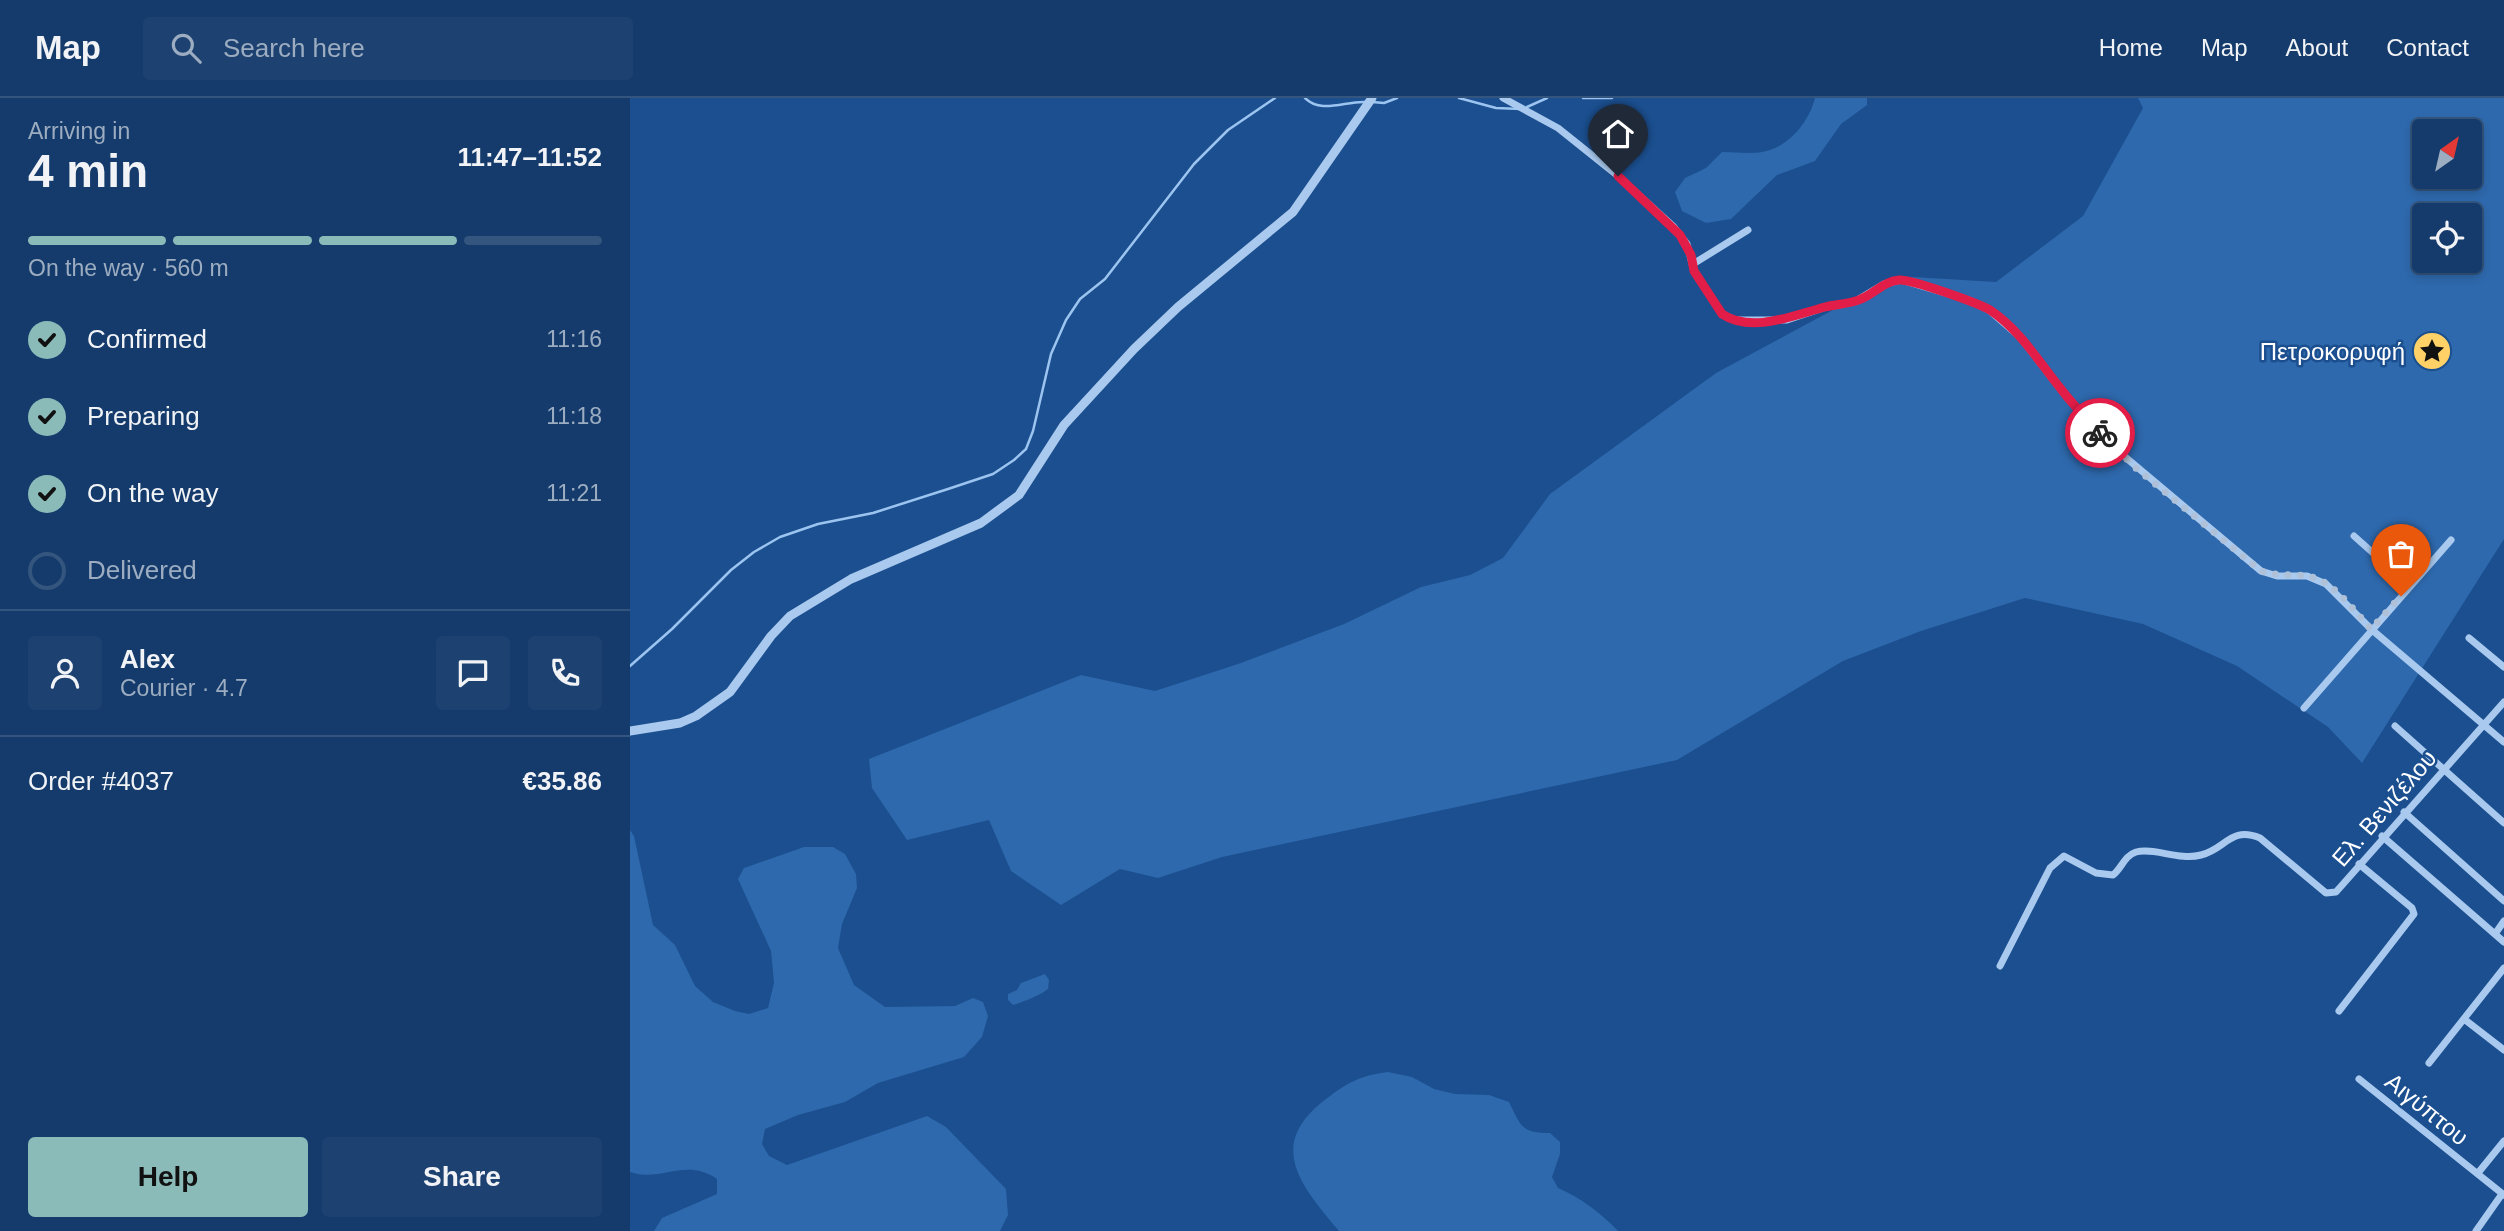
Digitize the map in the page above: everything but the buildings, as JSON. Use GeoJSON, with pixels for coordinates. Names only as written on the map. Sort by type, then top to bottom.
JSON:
{"type":"FeatureCollection","features":[{"type":"Feature","properties":{"kind":"street"},"geometry":{"type":"LineString","coordinates":[[630,731],[680,723],[703,712],[730,692],[771,636],[790,616],[851,579],[981,523],[1019,495],[1064,425],[1134,349],[1178,307],[1293,212],[1372,98]]}},
{"type":"Feature","properties":{"kind":"street"},"geometry":{"type":"LineString","coordinates":[[1503,98],[1558,128],[1618,176],[1673,226],[1687,244],[1694,271],[1722,314],[1735,320],[1787,320],[1826,307],[1854,302],[1884,284],[1901,280],[1969,300],[1989,310],[2020,337],[2062,391],[2112,446],[2158,487],[2261,571],[2277,576],[2307,576],[2320,580],[2371,629],[2504,742]]}},
{"type":"Feature","properties":{"kind":"street"},"geometry":{"type":"LineString","coordinates":[[1693,264],[1748,230]]}},
{"type":"Feature","properties":{"kind":"street"},"geometry":{"type":"LineString","coordinates":[[2354,536],[2410,586]]}},
{"type":"Feature","properties":{"kind":"street"},"geometry":{"type":"LineString","coordinates":[[2304,708],[2451,540]]}},
{"type":"Feature","properties":{"kind":"street"},"geometry":{"type":"LineString","coordinates":[[2469,638],[2504,667]]}},
{"type":"Feature","properties":{"kind":"street","name":"Ελ. Βενιζέλου"},"geometry":{"type":"LineString","coordinates":[[2000,966],[2050,868],[2064,856],[2096,873],[2113,875],[2128,857],[2135,853],[2143,851],[2182,858],[2200,856],[2221,847],[2232,836],[2250,835],[2260,838],[2326,893],[2336,892],[2404,811],[2504,702]]}},
{"type":"Feature","properties":{"kind":"street"},"geometry":{"type":"LineString","coordinates":[[2395,726],[2504,823]]}},
{"type":"Feature","properties":{"kind":"street"},"geometry":{"type":"LineString","coordinates":[[2404,811],[2504,901]]}},
{"type":"Feature","properties":{"kind":"street"},"geometry":{"type":"LineString","coordinates":[[2382,836],[2504,942]]}},
{"type":"Feature","properties":{"kind":"street"},"geometry":{"type":"LineString","coordinates":[[2339,1011],[2414,912],[2359,864]]}},
{"type":"Feature","properties":{"kind":"street"},"geometry":{"type":"LineString","coordinates":[[2495,934],[2504,921]]}},
{"type":"Feature","properties":{"kind":"street"},"geometry":{"type":"LineString","coordinates":[[2429,1063],[2503,971]]}},
{"type":"Feature","properties":{"kind":"street"},"geometry":{"type":"LineString","coordinates":[[2464,1019],[2504,1050]]}},
{"type":"Feature","properties":{"kind":"street","name":"Αιγύπτου"},"geometry":{"type":"LineString","coordinates":[[2358,1079],[2503,1195]]}},
{"type":"Feature","properties":{"kind":"street"},"geometry":{"type":"LineString","coordinates":[[2478,1173],[2504,1141]]}},
{"type":"Feature","properties":{"kind":"street"},"geometry":{"type":"LineString","coordinates":[[2476,1231],[2503,1195]]}},
{"type":"Feature","properties":{"kind":"shaded area"},"geometry":{"type":"Polygon","coordinates":[[[1815,98],[1867,98],[1867,105],[1841,124],[1815,161],[1777,175],[1731,219],[1706,223],[1682,211],[1675,192],[1685,178],[1706,168],[1722,152],[1757,153],[1780,145],[1802,125],[1815,98]]]}},
{"type":"Feature","properties":{"kind":"shaded area"},"geometry":{"type":"Polygon","coordinates":[[[2138,98],[2504,98],[2504,539],[2362,763],[2328,727],[2237,666],[2143,624],[2025,598],[1921,631],[1843,661],[1677,760],[1222,857],[1158,878],[1120,869],[1061,905],[1011,871],[989,820],[907,840],[872,788],[869,759],[1081,675],[1155,691],[1238,664],[1344,624],[1421,587],[1470,575],[1503,558],[1550,494],[1716,373],[1896,276],[1996,282],[2083,216],[2143,108],[2138,98]]]}},
{"type":"Feature","properties":{"kind":"shaded area"},"geometry":{"type":"Polygon","coordinates":[[[630,830],[634,836],[653,925],[675,945],[695,986],[713,1002],[749,1014],[768,1008],[774,983],[771,951],[738,879],[744,868],[804,847],[833,847],[845,854],[856,874],[857,888],[842,924],[838,948],[854,985],[885,1007],[955,1006],[973,998],[983,1002],[988,1016],[982,1037],[964,1057],[878,1083],[845,1102],[798,1115],[765,1129],[762,1144],[769,1156],[787,1165],[927,1116],[946,1127],[1006,1189],[1008,1215],[1000,1231],[654,1231],[662,1218],[717,1194],[717,1179],[694,1170],[652,1175],[630,1172],[630,830]]]}},
{"type":"Feature","properties":{"kind":"shaded area"},"geometry":{"type":"Polygon","coordinates":[[[1045,974],[1049,980],[1048,989],[1013,1005],[1008,1000],[1008,994],[1017,990],[1021,983],[1045,974]]]}},
{"type":"Feature","properties":{"kind":"shaded area"},"geometry":{"type":"Polygon","coordinates":[[[1388,1072],[1412,1077],[1434,1089],[1455,1094],[1489,1095],[1509,1102],[1516,1117],[1527,1130],[1550,1133],[1560,1142],[1560,1154],[1552,1177],[1558,1188],[1590,1206],[1618,1231],[1339,1231],[1303,1184],[1293,1152],[1296,1136],[1305,1120],[1337,1091],[1360,1079],[1388,1072]]]}},
{"type":"Feature","properties":{"kind":"waterway"},"geometry":{"type":"LineString","coordinates":[[630,666],[672,629],[731,570],[780,537],[818,524],[873,513],[948,489],[993,474],[1014,460],[1026,449],[1033,431],[1051,354],[1066,320],[1080,299],[1105,279],[1194,164],[1228,130],[1275,98]]}},
{"type":"Feature","properties":{"kind":"waterway"},"geometry":{"type":"LineString","coordinates":[[1305,98],[1311,103],[1326,106],[1365,102]]}},
{"type":"Feature","properties":{"kind":"waterway"},"geometry":{"type":"LineString","coordinates":[[1372,102],[1384,103],[1397,98]]}},
{"type":"Feature","properties":{"kind":"waterway"},"geometry":{"type":"LineString","coordinates":[[1459,98],[1496,108],[1521,109]]}},
{"type":"Feature","properties":{"kind":"waterway"},"geometry":{"type":"LineString","coordinates":[[1527,107],[1547,98]]}},
{"type":"Feature","properties":{"kind":"waterway"},"geometry":{"type":"LineString","coordinates":[[1583,98],[1612,98]]}},
{"type":"Feature","properties":{"kind":"way so far"},"geometry":{"type":"LineString","coordinates":[[2100,433],[2158,487],[2261,571],[2277,576],[2307,576],[2320,580],[2347,603],[2371,629],[2401,596]]}},
{"type":"Feature","properties":{"kind":"place","name":"Πετροκορυφή"},"geometry":{"type":"Point","coordinates":[2432,351]}},
{"type":"Feature","properties":{"kind":"route"},"geometry":{"type":"LineString","coordinates":[[1618,176],[1673,226],[1687,244],[1694,271],[1722,314],[1728,318],[1774,322],[1787,320],[1865,298],[1884,284],[1901,280],[1911,282],[1969,300],[2006,322],[2100,433]]}}]}
